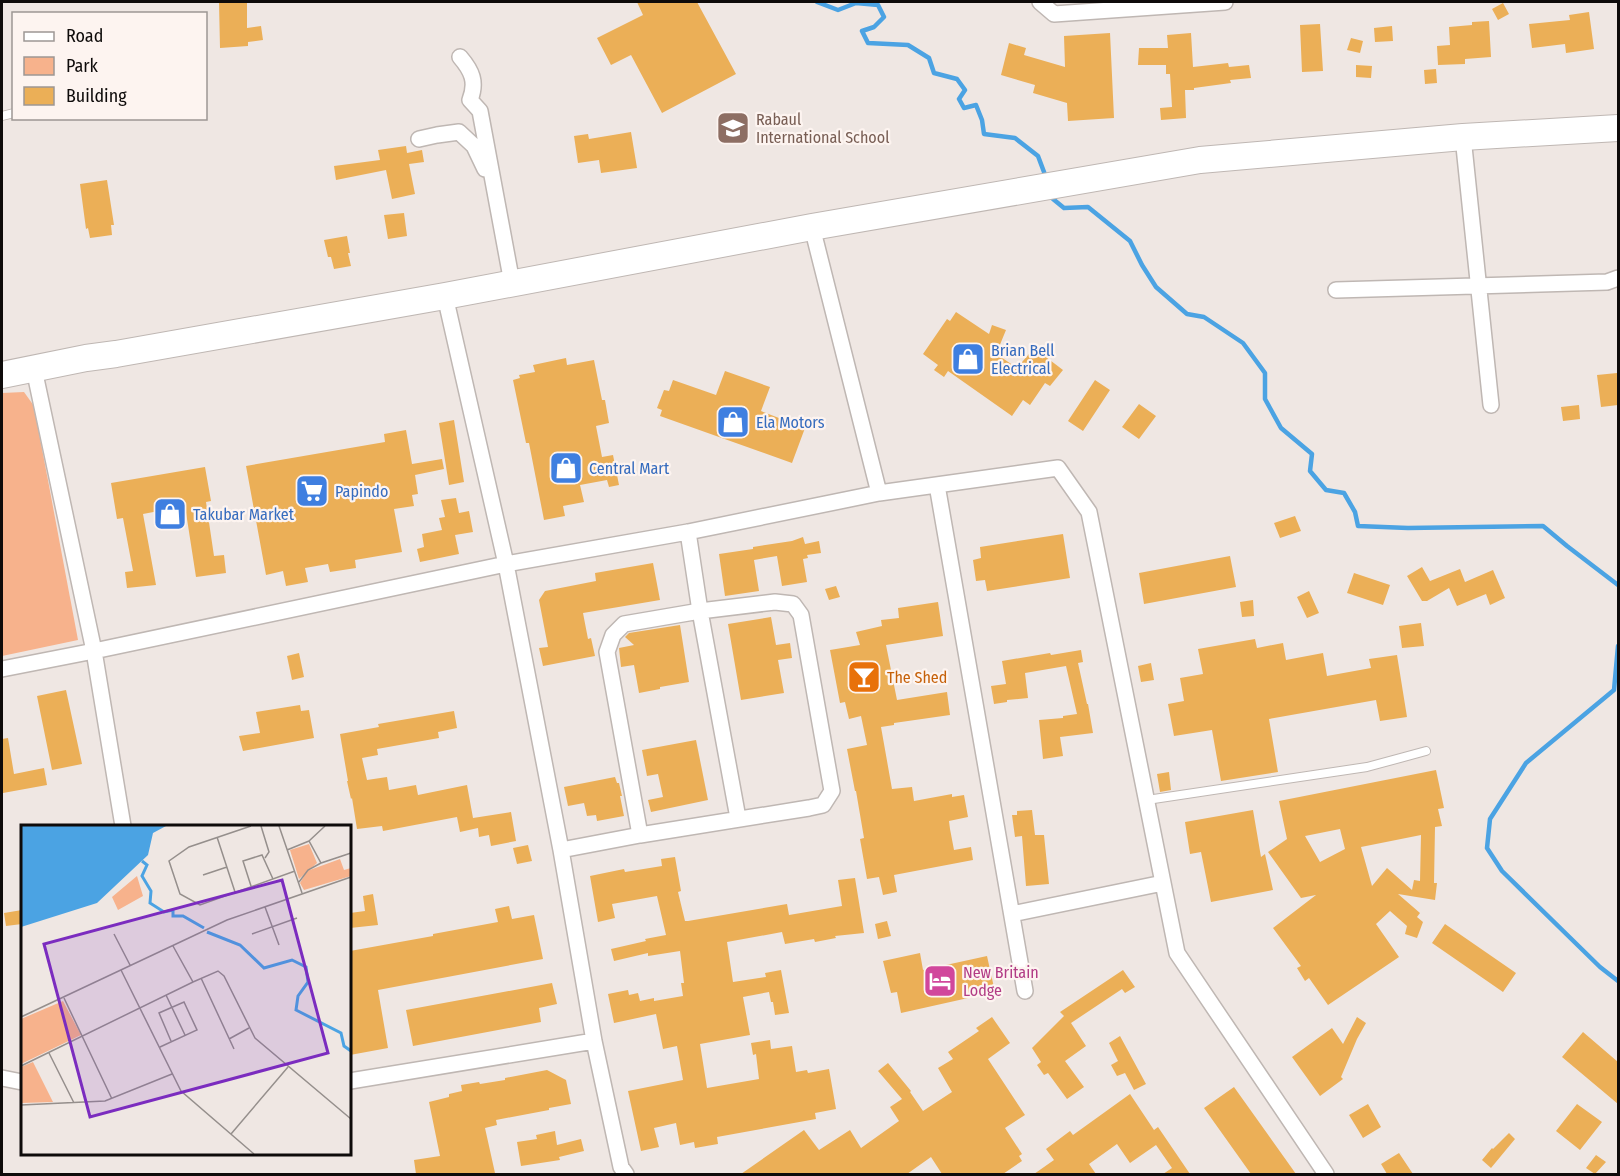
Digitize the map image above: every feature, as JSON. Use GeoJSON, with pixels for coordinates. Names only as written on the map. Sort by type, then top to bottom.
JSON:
{"type":"FeatureCollection","features":[{"type":"Feature","properties":{"kind":"main road"},"geometry":{"type":"LineString","coordinates":[[2,375],[87,358],[446,296],[812,227],[1200,160],[1463,137],[1618,128]]}},
{"type":"Feature","properties":{"kind":"street"},"geometry":{"type":"LineString","coordinates":[[1040,2],[1054,14],[1225,2]]}},
{"type":"Feature","properties":{"kind":"street"},"geometry":{"type":"LineString","coordinates":[[460,57],[468,67],[475,88],[470,100],[480,111],[512,283]]}},
{"type":"Feature","properties":{"kind":"street"},"geometry":{"type":"LineString","coordinates":[[419,139],[459,132],[474,146],[494,187]]}},
{"type":"Feature","properties":{"kind":"street"},"geometry":{"type":"LineString","coordinates":[[1463,137],[1491,405]]}},
{"type":"Feature","properties":{"kind":"street"},"geometry":{"type":"LineString","coordinates":[[812,227],[879,494]]}},
{"type":"Feature","properties":{"kind":"street"},"geometry":{"type":"LineString","coordinates":[[1336,290],[1607,282],[1618,278]]}},
{"type":"Feature","properties":{"kind":"street"},"geometry":{"type":"LineString","coordinates":[[446,296],[506,564],[561,850],[594,1041],[621,1167],[626,1174]]}},
{"type":"Feature","properties":{"kind":"street"},"geometry":{"type":"LineString","coordinates":[[34,369],[94,651],[123,825]]}},
{"type":"Feature","properties":{"kind":"street"},"geometry":{"type":"LineString","coordinates":[[2,669],[506,564],[688,532],[879,494],[1058,468],[1089,512],[1177,953],[1326,1174]]}},
{"type":"Feature","properties":{"kind":"street"},"geometry":{"type":"LineString","coordinates":[[937,485],[1025,992]]}},
{"type":"Feature","properties":{"kind":"street"},"geometry":{"type":"LineString","coordinates":[[688,532],[738,818]]}},
{"type":"Feature","properties":{"kind":"street"},"geometry":{"type":"LineString","coordinates":[[561,850],[823,805],[832,790],[801,615],[793,604],[775,602],[700,611],[624,624],[613,634],[607,652],[640,835]]}},
{"type":"Feature","properties":{"kind":"street"},"geometry":{"type":"LineString","coordinates":[[1012,914],[1163,883]]}},
{"type":"Feature","properties":{"kind":"street"},"geometry":{"type":"LineString","coordinates":[[351,1081],[594,1041]]}},
{"type":"Feature","properties":{"kind":"street"},"geometry":{"type":"LineString","coordinates":[[2,1078],[21,1082]]}},
{"type":"Feature","properties":{"kind":"lane"},"geometry":{"type":"LineString","coordinates":[[1146,800],[1367,767],[1426,751]]}},
{"type":"Feature","properties":{"kind":"green space"},"geometry":{"type":"Polygon","coordinates":[[[24,392],[34,406],[78,640],[2,656],[2,393],[24,392]]]}},
{"type":"Feature","properties":{"kind":"building"},"geometry":{"type":"Polygon","coordinates":[[[219,2],[247,2],[247,28],[261,26],[263,40],[248,42],[248,46],[220,48],[219,2]]]}},
{"type":"Feature","properties":{"kind":"building"},"geometry":{"type":"Polygon","coordinates":[[[637,2],[697,2],[736,74],[662,113],[631,55],[611,65],[597,38],[643,15],[637,2]]]}},
{"type":"Feature","properties":{"kind":"building"},"geometry":{"type":"Polygon","coordinates":[[[1503,3],[1509,14],[1498,20],[1492,9],[1503,3]]]}},
{"type":"Feature","properties":{"kind":"building"},"geometry":{"type":"Polygon","coordinates":[[[1589,12],[1594,49],[1566,53],[1565,44],[1532,48],[1529,24],[1570,20],[1569,15],[1589,12]]]}},
{"type":"Feature","properties":{"kind":"building"},"geometry":{"type":"Polygon","coordinates":[[[1489,21],[1491,57],[1465,59],[1465,64],[1438,65],[1437,46],[1450,45],[1449,27],[1489,21]]]}},
{"type":"Feature","properties":{"kind":"building"},"geometry":{"type":"Polygon","coordinates":[[[1320,24],[1323,71],[1302,72],[1300,25],[1320,24]]]}},
{"type":"Feature","properties":{"kind":"building"},"geometry":{"type":"Polygon","coordinates":[[[1392,26],[1393,41],[1375,42],[1374,28],[1392,26]]]}},
{"type":"Feature","properties":{"kind":"building"},"geometry":{"type":"Polygon","coordinates":[[[1110,33],[1114,118],[1068,121],[1067,103],[1033,93],[1035,85],[1001,75],[1009,43],[1026,48],[1024,55],[1065,67],[1064,36],[1110,33]]]}},
{"type":"Feature","properties":{"kind":"building"},"geometry":{"type":"Polygon","coordinates":[[[1191,33],[1193,67],[1228,63],[1229,67],[1249,65],[1251,78],[1185,90],[1186,118],[1161,120],[1160,108],[1172,107],[1170,74],[1166,74],[1166,65],[1138,65],[1139,48],[1168,48],[1167,35],[1191,33]]]}},
{"type":"Feature","properties":{"kind":"building"},"geometry":{"type":"Polygon","coordinates":[[[1351,38],[1363,41],[1360,53],[1347,50],[1351,38]]]}},
{"type":"Feature","properties":{"kind":"building"},"geometry":{"type":"Polygon","coordinates":[[[1356,65],[1372,66],[1371,78],[1356,77],[1356,65]]]}},
{"type":"Feature","properties":{"kind":"building"},"geometry":{"type":"Polygon","coordinates":[[[1436,69],[1437,83],[1425,84],[1424,70],[1436,69]]]}},
{"type":"Feature","properties":{"kind":"building"},"geometry":{"type":"Polygon","coordinates":[[[631,132],[637,168],[601,173],[599,160],[578,163],[574,136],[588,134],[589,139],[631,132]]]}},
{"type":"Feature","properties":{"kind":"building"},"geometry":{"type":"Polygon","coordinates":[[[406,146],[407,153],[422,150],[424,162],[409,164],[415,194],[392,199],[386,170],[336,180],[334,166],[380,160],[378,150],[406,146]]]}},
{"type":"Feature","properties":{"kind":"building"},"geometry":{"type":"Polygon","coordinates":[[[107,180],[114,225],[111,225],[112,235],[90,238],[88,228],[86,229],[80,184],[107,180]]]}},
{"type":"Feature","properties":{"kind":"building"},"geometry":{"type":"Polygon","coordinates":[[[404,213],[407,236],[388,239],[384,215],[404,213]]]}},
{"type":"Feature","properties":{"kind":"building"},"geometry":{"type":"Polygon","coordinates":[[[347,236],[351,266],[334,269],[324,240],[347,236]]]}},
{"type":"Feature","properties":{"kind":"building","name":"Brian Bell Electrical"},"geometry":{"type":"Polygon","coordinates":[[[956,312],[989,334],[992,325],[1006,330],[995,353],[1017,368],[1034,348],[1063,370],[1050,386],[1045,383],[1030,405],[1023,400],[1012,416],[948,371],[944,377],[934,370],[938,365],[923,354],[947,319],[950,321],[956,312]]]}},
{"type":"Feature","properties":{"kind":"building"},"geometry":{"type":"Polygon","coordinates":[[[566,358],[567,365],[594,360],[609,423],[596,426],[602,457],[613,455],[619,485],[609,487],[607,480],[580,485],[584,502],[563,506],[565,516],[544,520],[529,443],[526,443],[513,380],[520,378],[519,375],[535,372],[533,365],[566,358]]]}},
{"type":"Feature","properties":{"kind":"building","name":"Ela Motors"},"geometry":{"type":"Polygon","coordinates":[[[725,371],[770,387],[761,411],[805,428],[792,463],[660,416],[662,410],[657,408],[664,390],[669,391],[673,380],[716,395],[725,371]]]}},
{"type":"Feature","properties":{"kind":"building"},"geometry":{"type":"Polygon","coordinates":[[[1617,373],[1618,405],[1601,407],[1597,375],[1617,373]]]}},
{"type":"Feature","properties":{"kind":"building"},"geometry":{"type":"Polygon","coordinates":[[[1095,380],[1110,390],[1083,431],[1068,421],[1095,380]]]}},
{"type":"Feature","properties":{"kind":"building"},"geometry":{"type":"Polygon","coordinates":[[[1139,404],[1156,416],[1139,439],[1122,427],[1139,404]]]}},
{"type":"Feature","properties":{"kind":"building"},"geometry":{"type":"Polygon","coordinates":[[[1579,405],[1580,419],[1563,421],[1561,407],[1579,405]]]}},
{"type":"Feature","properties":{"kind":"building"},"geometry":{"type":"Polygon","coordinates":[[[454,420],[464,482],[449,485],[439,423],[454,420]]]}},
{"type":"Feature","properties":{"kind":"building","name":"Papindo"},"geometry":{"type":"Polygon","coordinates":[[[406,430],[412,464],[442,459],[444,469],[415,475],[418,494],[412,495],[414,506],[394,509],[402,552],[355,560],[356,568],[330,572],[328,564],[305,568],[308,582],[286,586],[283,571],[266,575],[246,466],[385,442],[384,434],[406,430]]]}},
{"type":"Feature","properties":{"kind":"building"},"geometry":{"type":"Polygon","coordinates":[[[205,467],[211,501],[206,502],[214,556],[224,555],[226,573],[196,577],[185,506],[143,514],[156,585],[127,588],[125,572],[133,571],[123,518],[117,519],[111,483],[205,467]]]}},
{"type":"Feature","properties":{"kind":"building"},"geometry":{"type":"Polygon","coordinates":[[[456,498],[459,513],[469,511],[473,532],[455,535],[459,554],[420,562],[417,549],[424,547],[422,534],[442,530],[439,518],[445,517],[441,500],[456,498]]]}},
{"type":"Feature","properties":{"kind":"building"},"geometry":{"type":"Polygon","coordinates":[[[1295,516],[1301,531],[1280,538],[1274,523],[1295,516]]]}},
{"type":"Feature","properties":{"kind":"building"},"geometry":{"type":"Polygon","coordinates":[[[1063,534],[1070,578],[987,591],[985,580],[976,581],[973,560],[981,558],[980,547],[1063,534]]]}},
{"type":"Feature","properties":{"kind":"building"},"geometry":{"type":"Polygon","coordinates":[[[803,537],[805,544],[819,541],[821,553],[807,555],[808,558],[803,559],[807,582],[782,586],[777,556],[754,560],[759,591],[725,596],[719,554],[753,549],[753,547],[803,537]]]}},
{"type":"Feature","properties":{"kind":"building"},"geometry":{"type":"Polygon","coordinates":[[[1230,556],[1236,587],[1144,604],[1139,573],[1230,556]]]}},
{"type":"Feature","properties":{"kind":"building"},"geometry":{"type":"Polygon","coordinates":[[[653,563],[660,600],[583,613],[588,639],[591,638],[595,656],[543,666],[539,648],[548,647],[539,600],[545,591],[596,581],[595,573],[653,563]]]}},
{"type":"Feature","properties":{"kind":"building"},"geometry":{"type":"Polygon","coordinates":[[[1422,567],[1430,581],[1460,569],[1465,582],[1493,570],[1505,598],[1490,605],[1486,594],[1457,606],[1449,588],[1427,601],[1422,601],[1407,576],[1422,567]]]}},
{"type":"Feature","properties":{"kind":"building"},"geometry":{"type":"Polygon","coordinates":[[[1354,573],[1390,585],[1383,605],[1347,593],[1354,573]]]}},
{"type":"Feature","properties":{"kind":"building"},"geometry":{"type":"Polygon","coordinates":[[[836,586],[840,597],[829,600],[825,589],[836,586]]]}},
{"type":"Feature","properties":{"kind":"building"},"geometry":{"type":"Polygon","coordinates":[[[1309,591],[1319,613],[1307,618],[1297,597],[1309,591]]]}},
{"type":"Feature","properties":{"kind":"building"},"geometry":{"type":"Polygon","coordinates":[[[1253,600],[1254,616],[1242,617],[1240,602],[1253,600]]]}},
{"type":"Feature","properties":{"kind":"building"},"geometry":{"type":"Polygon","coordinates":[[[938,602],[943,636],[886,645],[897,700],[947,692],[950,715],[881,727],[892,789],[912,787],[914,801],[952,794],[952,797],[964,795],[968,817],[949,821],[950,829],[954,850],[971,847],[973,860],[894,875],[897,892],[883,895],[879,877],[867,879],[860,839],[864,838],[847,749],[867,745],[861,716],[849,719],[845,702],[840,703],[830,650],[860,645],[856,632],[882,626],[881,620],[899,618],[898,608],[938,602]]]}},
{"type":"Feature","properties":{"kind":"building"},"geometry":{"type":"Polygon","coordinates":[[[771,617],[776,645],[790,643],[792,658],[778,660],[784,693],[741,700],[728,624],[771,617]]]}},
{"type":"Feature","properties":{"kind":"building"},"geometry":{"type":"Polygon","coordinates":[[[1421,623],[1424,646],[1402,648],[1399,626],[1421,623]]]}},
{"type":"Feature","properties":{"kind":"building"},"geometry":{"type":"Polygon","coordinates":[[[680,625],[689,682],[639,693],[634,665],[621,667],[619,648],[634,645],[625,637],[629,633],[680,625]]]}},
{"type":"Feature","properties":{"kind":"building"},"geometry":{"type":"Polygon","coordinates":[[[1255,639],[1257,648],[1283,643],[1286,660],[1323,653],[1327,676],[1371,668],[1369,659],[1397,655],[1407,717],[1380,721],[1376,700],[1269,719],[1278,772],[1221,781],[1212,730],[1174,736],[1168,704],[1184,701],[1180,678],[1203,674],[1198,649],[1255,639]]]}},
{"type":"Feature","properties":{"kind":"building"},"geometry":{"type":"Polygon","coordinates":[[[1081,650],[1083,662],[1078,663],[1093,733],[1060,737],[1063,756],[1043,759],[1039,720],[1077,714],[1066,666],[1025,673],[1028,698],[994,704],[991,686],[1006,684],[1002,661],[1081,650]]]}},
{"type":"Feature","properties":{"kind":"building"},"geometry":{"type":"Polygon","coordinates":[[[299,653],[304,677],[292,680],[287,656],[299,653]]]}},
{"type":"Feature","properties":{"kind":"building"},"geometry":{"type":"Polygon","coordinates":[[[1151,663],[1154,680],[1141,682],[1138,666],[1151,663]]]}},
{"type":"Feature","properties":{"kind":"building"},"geometry":{"type":"Polygon","coordinates":[[[66,690],[82,764],[52,770],[37,696],[66,690]]]}},
{"type":"Feature","properties":{"kind":"building"},"geometry":{"type":"Polygon","coordinates":[[[300,705],[301,711],[309,710],[314,738],[243,751],[239,736],[260,733],[256,712],[300,705]]]}},
{"type":"Feature","properties":{"kind":"building"},"geometry":{"type":"Polygon","coordinates":[[[454,711],[457,728],[438,732],[439,738],[377,749],[378,755],[362,758],[367,780],[387,777],[389,790],[416,785],[418,795],[467,785],[473,818],[511,812],[516,841],[491,846],[489,835],[479,837],[478,828],[460,832],[457,817],[383,831],[382,826],[357,829],[340,734],[379,727],[378,724],[454,711]]]}},
{"type":"Feature","properties":{"kind":"building"},"geometry":{"type":"Polygon","coordinates":[[[8,738],[14,774],[44,768],[47,785],[3,793],[2,739],[8,738]]]}},
{"type":"Feature","properties":{"kind":"building"},"geometry":{"type":"Polygon","coordinates":[[[696,740],[708,800],[651,812],[648,800],[663,797],[658,774],[647,776],[642,750],[696,740]]]}},
{"type":"Feature","properties":{"kind":"building"},"geometry":{"type":"Polygon","coordinates":[[[1436,770],[1444,808],[1438,809],[1442,826],[1435,827],[1434,883],[1437,883],[1435,900],[1398,894],[1420,913],[1417,917],[1423,922],[1417,938],[1405,934],[1407,926],[1390,911],[1376,924],[1399,957],[1328,1005],[1309,978],[1305,981],[1297,968],[1301,966],[1273,928],[1316,895],[1301,898],[1268,852],[1287,839],[1279,801],[1436,770]],[[1340,829],[1305,836],[1320,862],[1345,849],[1340,829]],[[1421,835],[1361,847],[1372,886],[1387,868],[1412,890],[1414,880],[1420,881],[1421,835]]]}},
{"type":"Feature","properties":{"kind":"building"},"geometry":{"type":"Polygon","coordinates":[[[1169,772],[1171,790],[1160,792],[1157,774],[1169,772]]]}},
{"type":"Feature","properties":{"kind":"building"},"geometry":{"type":"Polygon","coordinates":[[[615,777],[622,796],[620,796],[624,816],[597,821],[596,815],[587,816],[584,803],[568,806],[564,787],[615,777]]]}},
{"type":"Feature","properties":{"kind":"building"},"geometry":{"type":"Polygon","coordinates":[[[1032,810],[1035,835],[1044,835],[1049,884],[1026,886],[1022,836],[1015,837],[1012,815],[1017,815],[1017,811],[1032,810]]]}},
{"type":"Feature","properties":{"kind":"building"},"geometry":{"type":"Polygon","coordinates":[[[1253,810],[1261,857],[1265,854],[1273,890],[1211,902],[1201,852],[1190,854],[1185,822],[1253,810]]]}},
{"type":"Feature","properties":{"kind":"building"},"geometry":{"type":"Polygon","coordinates":[[[528,845],[532,861],[517,864],[513,848],[528,845]]]}},
{"type":"Feature","properties":{"kind":"building"},"geometry":{"type":"Polygon","coordinates":[[[675,857],[681,891],[678,892],[685,921],[787,904],[789,915],[842,906],[838,880],[855,878],[864,933],[835,936],[836,938],[815,942],[814,939],[785,944],[782,932],[727,942],[733,982],[766,977],[765,973],[781,970],[789,1013],[775,1015],[769,992],[743,997],[750,1035],[700,1044],[707,1088],[759,1079],[756,1054],[753,1055],[751,1043],[770,1040],[771,1049],[792,1046],[796,1072],[807,1070],[808,1073],[829,1069],[836,1109],[815,1113],[816,1119],[717,1137],[718,1144],[695,1148],[694,1142],[680,1145],[676,1123],[654,1128],[659,1147],[641,1151],[628,1091],[683,1080],[677,1046],[663,1049],[656,1014],[614,1023],[608,994],[628,990],[629,995],[638,993],[640,1001],[683,996],[681,983],[684,983],[680,951],[648,956],[648,953],[614,961],[611,949],[666,935],[657,896],[612,904],[615,918],[598,922],[590,876],[624,869],[625,872],[662,866],[661,859],[675,857]]]}},
{"type":"Feature","properties":{"kind":"building"},"geometry":{"type":"Polygon","coordinates":[[[373,894],[378,925],[351,928],[351,913],[365,911],[363,896],[373,894]]]}},
{"type":"Feature","properties":{"kind":"building"},"geometry":{"type":"Polygon","coordinates":[[[509,906],[512,919],[534,915],[543,959],[378,990],[388,1048],[351,1055],[351,951],[498,922],[495,909],[509,906]]]}},
{"type":"Feature","properties":{"kind":"building"},"geometry":{"type":"Polygon","coordinates":[[[21,910],[21,924],[6,926],[4,913],[21,910]]]}},
{"type":"Feature","properties":{"kind":"building"},"geometry":{"type":"Polygon","coordinates":[[[887,921],[891,936],[878,939],[875,924],[887,921]]]}},
{"type":"Feature","properties":{"kind":"building"},"geometry":{"type":"Polygon","coordinates":[[[1445,924],[1516,973],[1503,992],[1432,943],[1445,924]]]}},
{"type":"Feature","properties":{"kind":"building","name":"New Britain Lodge"},"geometry":{"type":"Polygon","coordinates":[[[920,953],[923,970],[987,956],[995,992],[901,1013],[897,992],[891,993],[883,961],[920,953]]]}},
{"type":"Feature","properties":{"kind":"building"},"geometry":{"type":"Polygon","coordinates":[[[1123,970],[1135,987],[1125,993],[1122,989],[1071,1023],[1086,1046],[1065,1061],[1084,1087],[1067,1099],[1048,1073],[1044,1075],[1037,1065],[1041,1062],[1032,1048],[1064,1016],[1060,1012],[1123,970]]]}},
{"type":"Feature","properties":{"kind":"building"},"geometry":{"type":"Polygon","coordinates":[[[552,983],[557,1004],[539,1008],[541,1022],[413,1046],[406,1010],[552,983]]]}},
{"type":"Feature","properties":{"kind":"building"},"geometry":{"type":"Polygon","coordinates":[[[992,1017],[1010,1043],[988,1059],[1025,1115],[1005,1128],[1022,1154],[1019,1156],[1022,1161],[1003,1174],[942,1174],[931,1157],[907,1174],[741,1174],[804,1130],[819,1150],[850,1130],[861,1148],[899,1121],[890,1107],[902,1099],[878,1071],[888,1063],[911,1091],[923,1111],[952,1092],[938,1068],[953,1059],[948,1052],[979,1031],[976,1028],[992,1017]]]}},
{"type":"Feature","properties":{"kind":"building"},"geometry":{"type":"Polygon","coordinates":[[[1357,1017],[1366,1023],[1341,1077],[1343,1079],[1320,1096],[1292,1057],[1332,1028],[1343,1044],[1357,1017]]]}},
{"type":"Feature","properties":{"kind":"building"},"geometry":{"type":"Polygon","coordinates":[[[1583,1032],[1618,1062],[1618,1104],[1562,1057],[1583,1032]]]}},
{"type":"Feature","properties":{"kind":"building"},"geometry":{"type":"Polygon","coordinates":[[[1120,1036],[1146,1084],[1134,1090],[1125,1073],[1117,1076],[1111,1065],[1118,1061],[1109,1043],[1120,1036]]]}},
{"type":"Feature","properties":{"kind":"building"},"geometry":{"type":"Polygon","coordinates":[[[547,1070],[566,1080],[571,1104],[496,1120],[497,1125],[485,1128],[495,1173],[416,1174],[414,1160],[440,1156],[429,1102],[462,1091],[461,1085],[505,1080],[505,1078],[547,1070]]]}},
{"type":"Feature","properties":{"kind":"building"},"geometry":{"type":"Polygon","coordinates":[[[1234,1087],[1296,1174],[1251,1174],[1204,1108],[1234,1087]]]}},
{"type":"Feature","properties":{"kind":"building"},"geometry":{"type":"Polygon","coordinates":[[[1130,1094],[1154,1130],[1158,1127],[1190,1174],[1163,1174],[1172,1168],[1156,1145],[1130,1163],[1117,1144],[1089,1164],[1096,1174],[1034,1174],[1054,1160],[1046,1149],[1070,1131],[1073,1135],[1130,1094]]]}},
{"type":"Feature","properties":{"kind":"building"},"geometry":{"type":"Polygon","coordinates":[[[1368,1104],[1381,1127],[1363,1138],[1349,1115],[1368,1104]]]}},
{"type":"Feature","properties":{"kind":"building"},"geometry":{"type":"Polygon","coordinates":[[[1577,1104],[1602,1122],[1580,1150],[1556,1131],[1577,1104]]]}},
{"type":"Feature","properties":{"kind":"building"},"geometry":{"type":"Polygon","coordinates":[[[555,1131],[557,1145],[581,1139],[584,1151],[559,1157],[560,1160],[521,1166],[517,1142],[537,1139],[536,1135],[555,1131]]]}},
{"type":"Feature","properties":{"kind":"building"},"geometry":{"type":"Polygon","coordinates":[[[1509,1133],[1515,1139],[1491,1168],[1482,1160],[1509,1133]]]}},
{"type":"Feature","properties":{"kind":"building"},"geometry":{"type":"Polygon","coordinates":[[[1399,1153],[1413,1174],[1387,1174],[1381,1164],[1399,1153]]]}},
{"type":"Feature","properties":{"kind":"building"},"geometry":{"type":"Polygon","coordinates":[[[1596,1155],[1606,1162],[1595,1174],[1586,1168],[1596,1155]]]}},
{"type":"Feature","properties":{"kind":"waterway"},"geometry":{"type":"LineString","coordinates":[[817,2],[838,10],[856,3],[878,5],[884,17],[874,27],[862,31],[868,43],[908,45],[929,58],[934,73],[957,79],[965,90],[959,99],[964,108],[976,105],[984,134],[1015,138],[1038,156],[1047,180]]}},
{"type":"Feature","properties":{"kind":"waterway"},"geometry":{"type":"LineString","coordinates":[[1051,193],[1053,199],[1064,208],[1088,207],[1130,241],[1156,287],[1187,314],[1204,317],[1243,343],[1265,373],[1265,399],[1281,428],[1312,454],[1310,471],[1326,490],[1344,493],[1355,512],[1358,526],[1408,528],[1543,526],[1618,585]]}},
{"type":"Feature","properties":{"kind":"waterway"},"geometry":{"type":"LineString","coordinates":[[1618,646],[1614,690],[1526,763],[1490,819],[1487,848],[1502,871],[1600,967],[1618,981]]}},
{"type":"Feature","properties":{"kind":"place","name":"Rabaul International School"},"geometry":{"type":"Point","coordinates":[733,128]}},
{"type":"Feature","properties":{"kind":"place","name":"Brian Bell Electrical"},"geometry":{"type":"Point","coordinates":[968,359]}},
{"type":"Feature","properties":{"kind":"place","name":"Ela Motors"},"geometry":{"type":"Point","coordinates":[733,422]}},
{"type":"Feature","properties":{"kind":"place","name":"Central Mart"},"geometry":{"type":"Point","coordinates":[566,468]}},
{"type":"Feature","properties":{"kind":"place","name":"Papindo"},"geometry":{"type":"Point","coordinates":[312,491]}},
{"type":"Feature","properties":{"kind":"place","name":"Takubar Market"},"geometry":{"type":"Point","coordinates":[170,514]}},
{"type":"Feature","properties":{"kind":"place","name":"The Shed"},"geometry":{"type":"Point","coordinates":[864,677]}},
{"type":"Feature","properties":{"kind":"place","name":"New Britain Lodge"},"geometry":{"type":"Point","coordinates":[940,981]}}]}
